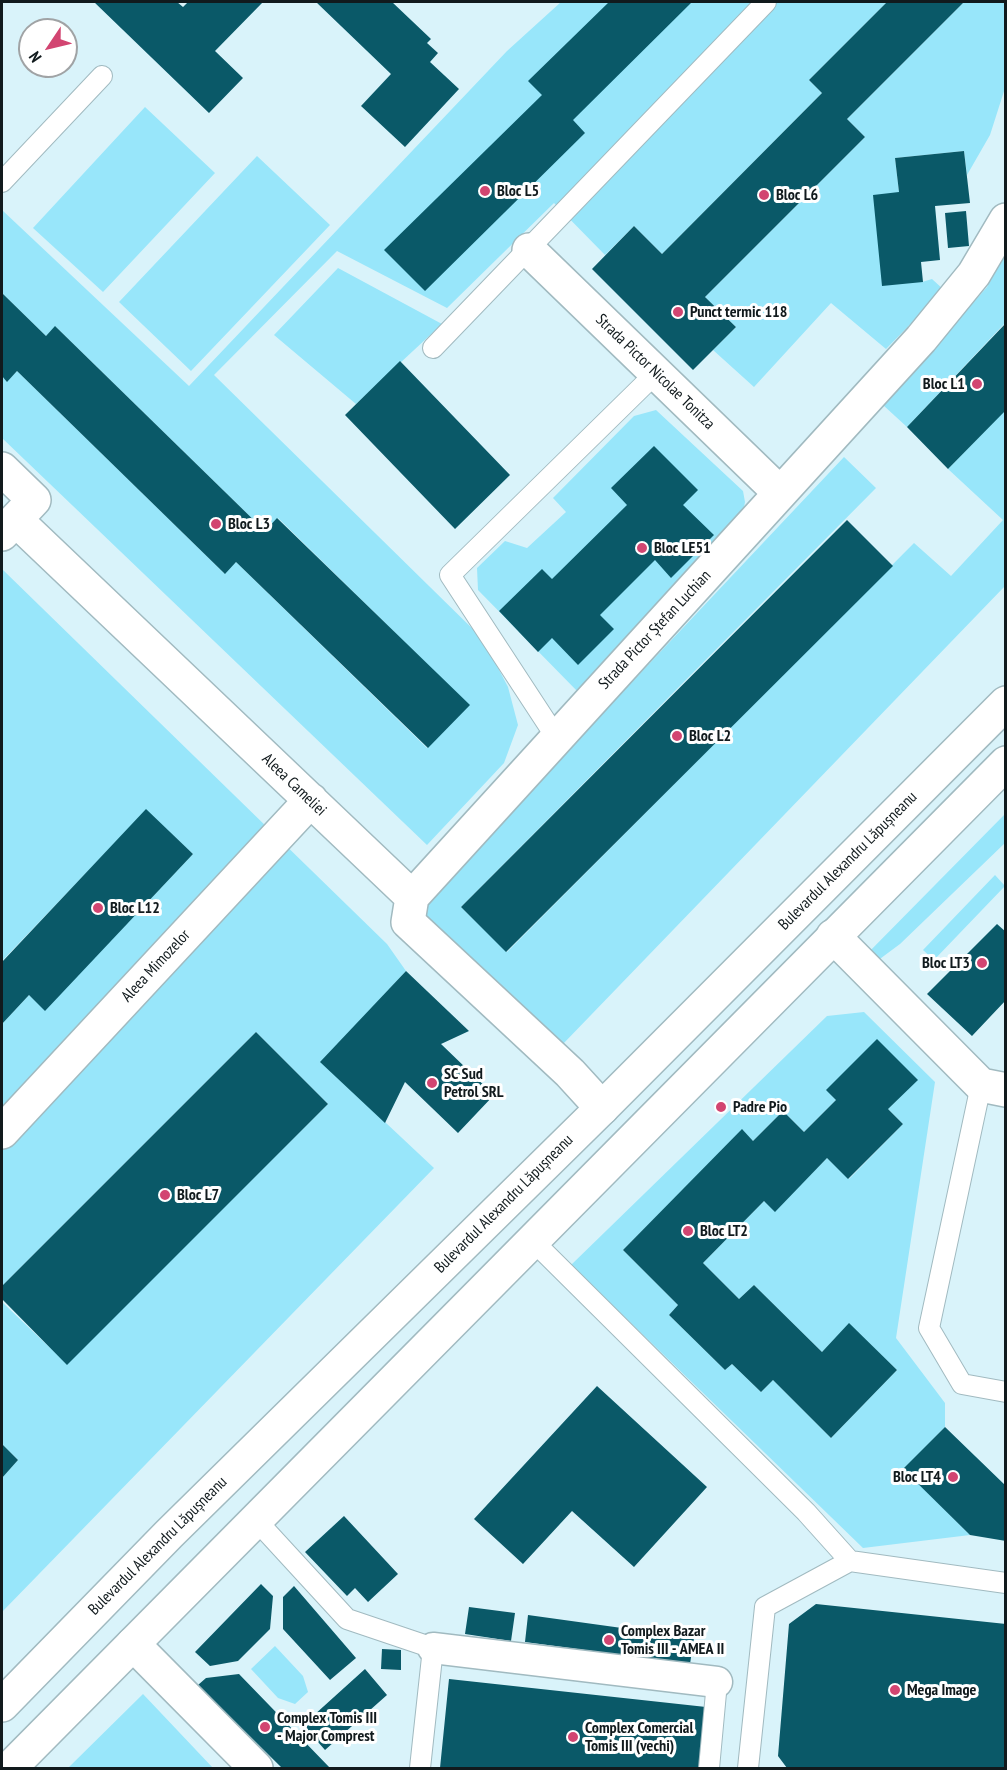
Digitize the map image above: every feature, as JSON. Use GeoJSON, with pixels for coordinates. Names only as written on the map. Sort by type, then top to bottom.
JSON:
{"type":"FeatureCollection","features":[{"type":"Feature","properties":{"kind":"street","name":"Strada Pictor Ștefan Luchian"},"geometry":{"type":"LineString","coordinates":[[412,897],[921,339],[974,274],[1005,220]]}},
{"type":"Feature","properties":{"kind":"street","name":"Strada Pictor Nicolae Tonitza"},"geometry":{"type":"LineString","coordinates":[[529,250],[780,493]]}},
{"type":"Feature","properties":{"kind":"street","name":"Aleea Cameliei"},"geometry":{"type":"LineString","coordinates":[[2,469],[34,500],[9,527],[311,800],[412,897]]}},
{"type":"Feature","properties":{"kind":"street","name":"Bulevardul Alexandru Lăpușneanu"},"geometry":{"type":"LineString","coordinates":[[2,1705],[169,1534],[602,1108],[1005,704]]}},
{"type":"Feature","properties":{"kind":"street"},"geometry":{"type":"LineString","coordinates":[[10,1768],[1005,763]]}},
{"type":"Feature","properties":{"kind":"street","name":"Aleea Mimozelor"},"geometry":{"type":"LineString","coordinates":[[2,1132],[311,800]]}},
{"type":"Feature","properties":{"kind":"street"},"geometry":{"type":"LineString","coordinates":[[412,897],[408,922],[570,1073],[602,1108]]}},
{"type":"Feature","properties":{"kind":"street"},"geometry":{"type":"LineString","coordinates":[[833,936],[993,1088]]}},
{"type":"Feature","properties":{"kind":"street"},"geometry":{"type":"LineString","coordinates":[[133,1644],[256,1768]]}},
{"type":"Feature","properties":{"kind":"street"},"geometry":{"type":"LineString","coordinates":[[433,1648],[717,1682]]}},
{"type":"Feature","properties":{"kind":"lane"},"geometry":{"type":"LineString","coordinates":[[433,348],[766,2]]}},
{"type":"Feature","properties":{"kind":"lane"},"geometry":{"type":"LineString","coordinates":[[2,182],[102,76]]}},
{"type":"Feature","properties":{"kind":"lane"},"geometry":{"type":"LineString","coordinates":[[556,737],[450,575],[656,373]]}},
{"type":"Feature","properties":{"kind":"lane"},"geometry":{"type":"LineString","coordinates":[[993,1088],[929,1328],[962,1384],[1005,1392]]}},
{"type":"Feature","properties":{"kind":"lane"},"geometry":{"type":"LineString","coordinates":[[532,1239],[806,1512],[850,1561]]}},
{"type":"Feature","properties":{"kind":"lane"},"geometry":{"type":"LineString","coordinates":[[256,1520],[347,1619],[433,1648],[420,1768]]}},
{"type":"Feature","properties":{"kind":"lane"},"geometry":{"type":"LineString","coordinates":[[748,1768],[765,1607],[850,1561],[1005,1583]]}},
{"type":"Feature","properties":{"kind":"lane"},"geometry":{"type":"LineString","coordinates":[[709,1768],[717,1682]]}},
{"type":"Feature","properties":{"kind":"shaded area"},"geometry":{"type":"Polygon","coordinates":[[[561,2],[887,2],[809,80],[822,93],[662,254],[634,226],[605,255],[554,203],[447,308],[337,251],[214,375],[483,639],[508,687],[518,725],[504,763],[427,845],[2,438],[2,376],[7,381],[17,371],[224,573],[236,562],[427,748],[469,705],[278,518],[265,531],[56,327],[46,336],[2,293],[2,210],[189,386],[507,51],[561,2]]]}},
{"type":"Feature","properties":{"kind":"shaded area"},"geometry":{"type":"Polygon","coordinates":[[[964,2],[1005,2],[1005,88],[990,135],[967,175],[964,151],[895,158],[899,192],[922,282],[932,279],[944,290],[886,349],[831,303],[754,387],[713,350],[736,327],[705,297],[865,137],[847,119],[964,2]]]}},
{"type":"Feature","properties":{"kind":"shaded area"},"geometry":{"type":"Polygon","coordinates":[[[145,107],[215,173],[103,292],[33,228],[145,107]]]}},
{"type":"Feature","properties":{"kind":"shaded area"},"geometry":{"type":"Polygon","coordinates":[[[257,156],[330,225],[191,371],[119,302],[257,156]]]}},
{"type":"Feature","properties":{"kind":"shaded area"},"geometry":{"type":"Polygon","coordinates":[[[1005,255],[1005,323],[907,427],[883,405],[987,287],[1005,255]]]}},
{"type":"Feature","properties":{"kind":"shaded area"},"geometry":{"type":"Polygon","coordinates":[[[338,268],[442,324],[356,404],[274,335],[338,268]]]}},
{"type":"Feature","properties":{"kind":"shaded area"},"geometry":{"type":"Polygon","coordinates":[[[656,410],[743,491],[745,502],[742,518],[579,693],[478,590],[477,568],[505,541],[527,548],[566,512],[553,498],[634,416],[656,410]]]}},
{"type":"Feature","properties":{"kind":"shaded area"},"geometry":{"type":"Polygon","coordinates":[[[1005,410],[1005,586],[563,1044],[418,909],[844,457],[876,488],[461,907],[507,952],[914,543],[951,576],[1003,520],[948,469],[1005,410]]]}},
{"type":"Feature","properties":{"kind":"shaded area"},"geometry":{"type":"Polygon","coordinates":[[[2,569],[387,944],[406,971],[321,1062],[434,1168],[2,1612],[2,1478],[18,1460],[2,1444],[2,1302],[67,1364],[328,1104],[256,1032],[2,1286],[2,1024],[29,995],[45,1010],[193,854],[146,810],[2,961],[2,569]]]}},
{"type":"Feature","properties":{"kind":"shaded area"},"geometry":{"type":"Polygon","coordinates":[[[1005,814],[1005,843],[900,944],[869,967],[863,958],[1005,814]]]}},
{"type":"Feature","properties":{"kind":"shaded area"},"geometry":{"type":"Polygon","coordinates":[[[995,875],[1005,886],[934,960],[923,950],[995,875]]]}},
{"type":"Feature","properties":{"kind":"shaded area"},"geometry":{"type":"Polygon","coordinates":[[[864,1012],[935,1082],[896,1338],[945,1403],[945,1427],[904,1469],[970,1535],[863,1548],[571,1265],[827,1016],[864,1012]],[[917,1079],[827,1090],[836,1100],[804,1132],[783,1111],[753,1141],[742,1130],[623,1250],[678,1305],[669,1315],[725,1370],[732,1364],[761,1392],[773,1380],[831,1438],[897,1370],[849,1324],[822,1352],[754,1285],[739,1299],[703,1263],[764,1201],[775,1211],[827,1158],[849,1179],[903,1124],[888,1109],[917,1079]]]}},
{"type":"Feature","properties":{"kind":"shaded area"},"geometry":{"type":"Polygon","coordinates":[[[275,1646],[303,1676],[308,1692],[295,1704],[278,1698],[251,1669],[275,1646]]]}},
{"type":"Feature","properties":{"kind":"shaded area"},"geometry":{"type":"Polygon","coordinates":[[[143,1694],[213,1768],[68,1768],[143,1694]]]}},
{"type":"Feature","properties":{"kind":"building"},"geometry":{"type":"Polygon","coordinates":[[[94,2],[177,2],[183,7],[188,2],[263,2],[215,51],[243,78],[209,113],[94,2]]]}},
{"type":"Feature","properties":{"kind":"building"},"geometry":{"type":"Polygon","coordinates":[[[316,2],[392,2],[431,39],[427,43],[438,53],[430,62],[459,89],[405,147],[361,106],[391,74],[316,2]]]}},
{"type":"Feature","properties":{"kind":"building","name":"Bloc L5"},"geometry":{"type":"Polygon","coordinates":[[[609,2],[692,2],[573,120],[585,133],[425,291],[384,250],[542,95],[528,81],[609,2]]]}},
{"type":"Feature","properties":{"kind":"building","name":"Bloc L6"},"geometry":{"type":"Polygon","coordinates":[[[887,2],[964,2],[847,119],[865,137],[705,297],[736,327],[693,370],[592,269],[634,226],[662,254],[822,93],[809,80],[887,2]]]}},
{"type":"Feature","properties":{"kind":"building"},"geometry":{"type":"Polygon","coordinates":[[[964,151],[970,203],[935,206],[940,260],[921,262],[923,282],[882,286],[873,195],[899,192],[895,158],[964,151]]]}},
{"type":"Feature","properties":{"kind":"building"},"geometry":{"type":"Polygon","coordinates":[[[966,211],[969,246],[948,248],[945,213],[966,211]]]}},
{"type":"Feature","properties":{"kind":"building","name":"Bloc L3"},"geometry":{"type":"Polygon","coordinates":[[[2,293],[46,336],[55,326],[265,531],[277,518],[470,705],[428,748],[236,562],[225,574],[17,371],[7,382],[2,376],[2,293]]]}},
{"type":"Feature","properties":{"kind":"building","name":"Bloc L1"},"geometry":{"type":"Polygon","coordinates":[[[1006,323],[1006,410],[948,469],[907,427],[1006,323]]]}},
{"type":"Feature","properties":{"kind":"building"},"geometry":{"type":"Polygon","coordinates":[[[400,361],[510,475],[455,529],[345,415],[400,361]]]}},
{"type":"Feature","properties":{"kind":"building","name":"Bloc LE51"},"geometry":{"type":"Polygon","coordinates":[[[654,446],[698,490],[683,505],[714,535],[671,578],[655,560],[600,615],[614,629],[578,665],[552,638],[538,652],[499,611],[542,569],[552,579],[627,505],[611,488],[654,446]]]}},
{"type":"Feature","properties":{"kind":"building","name":"Bloc L2"},"geometry":{"type":"Polygon","coordinates":[[[847,520],[893,566],[506,952],[461,907],[847,520]]]}},
{"type":"Feature","properties":{"kind":"building","name":"Bloc L12"},"geometry":{"type":"Polygon","coordinates":[[[146,809],[193,854],[45,1011],[29,995],[2,1024],[2,962],[146,809]]]}},
{"type":"Feature","properties":{"kind":"building","name":"Bloc LT3"},"geometry":{"type":"Polygon","coordinates":[[[997,924],[1006,932],[1006,1000],[972,1036],[927,994],[997,924]]]}},
{"type":"Feature","properties":{"kind":"building"},"geometry":{"type":"Polygon","coordinates":[[[406,971],[469,1031],[441,1044],[494,1095],[458,1133],[405,1082],[385,1123],[320,1062],[406,971]]]}},
{"type":"Feature","properties":{"kind":"building","name":"Bloc L7"},"geometry":{"type":"Polygon","coordinates":[[[256,1032],[328,1104],[67,1365],[2,1299],[2,1286],[256,1032]]]}},
{"type":"Feature","properties":{"kind":"building","name":"Bloc LT2"},"geometry":{"type":"Polygon","coordinates":[[[877,1039],[918,1080],[888,1109],[903,1124],[848,1179],[827,1158],[775,1212],[764,1201],[703,1263],[739,1299],[754,1285],[822,1352],[849,1323],[897,1370],[831,1438],[773,1380],[761,1392],[732,1364],[725,1370],[669,1315],[678,1305],[623,1250],[742,1129],[753,1141],[783,1111],[804,1132],[836,1100],[826,1090],[877,1039]]]}},
{"type":"Feature","properties":{"kind":"building"},"geometry":{"type":"Polygon","coordinates":[[[597,1386],[707,1487],[634,1567],[572,1511],[523,1564],[474,1519],[597,1386]]]}},
{"type":"Feature","properties":{"kind":"building","name":"Bloc LT4"},"geometry":{"type":"Polygon","coordinates":[[[945,1427],[1006,1486],[1006,1541],[970,1535],[903,1469],[945,1427]]]}},
{"type":"Feature","properties":{"kind":"building"},"geometry":{"type":"Polygon","coordinates":[[[2,1444],[18,1460],[2,1478],[2,1444]]]}},
{"type":"Feature","properties":{"kind":"building"},"geometry":{"type":"Polygon","coordinates":[[[344,1516],[398,1574],[368,1602],[355,1588],[347,1596],[305,1552],[344,1516]]]}},
{"type":"Feature","properties":{"kind":"building"},"geometry":{"type":"Polygon","coordinates":[[[261,1584],[273,1596],[270,1629],[238,1661],[210,1666],[195,1652],[261,1584]]]}},
{"type":"Feature","properties":{"kind":"building","name":"Complex Tomis III - Major Comprest"},"geometry":{"type":"Polygon","coordinates":[[[294,1586],[356,1658],[330,1680],[283,1629],[283,1597],[294,1586]]]}},
{"type":"Feature","properties":{"kind":"building","name":"Mega Image"},"geometry":{"type":"Polygon","coordinates":[[[816,1604],[1006,1624],[1006,1768],[787,1768],[778,1756],[789,1624],[816,1604]]]}},
{"type":"Feature","properties":{"kind":"building"},"geometry":{"type":"Polygon","coordinates":[[[469,1607],[515,1613],[511,1641],[465,1634],[469,1607]]]}},
{"type":"Feature","properties":{"kind":"building","name":"Complex Bazar Tomis III - AMEA II"},"geometry":{"type":"Polygon","coordinates":[[[528,1615],[694,1638],[690,1664],[525,1642],[528,1615]]]}},
{"type":"Feature","properties":{"kind":"building"},"geometry":{"type":"Polygon","coordinates":[[[382,1649],[401,1650],[401,1670],[381,1669],[382,1649]]]}},
{"type":"Feature","properties":{"kind":"building","name":"Complex Tomis III - Major Comprest"},"geometry":{"type":"Polygon","coordinates":[[[365,1669],[387,1695],[325,1750],[303,1725],[365,1669]]]}},
{"type":"Feature","properties":{"kind":"building","name":"Complex Tomis III - Major Comprest"},"geometry":{"type":"Polygon","coordinates":[[[239,1674],[330,1768],[282,1768],[198,1685],[206,1678],[239,1674]]]}},
{"type":"Feature","properties":{"kind":"building","name":"Complex Comercial Tomis III (vechi)"},"geometry":{"type":"Polygon","coordinates":[[[449,1679],[706,1707],[700,1768],[440,1768],[449,1679]]]}},
{"type":"Feature","properties":{"kind":"place","name":"Bloc L5"},"geometry":{"type":"Point","coordinates":[485,191]}},
{"type":"Feature","properties":{"kind":"place","name":"Bloc L6"},"geometry":{"type":"Point","coordinates":[764,195]}},
{"type":"Feature","properties":{"kind":"place","name":"Punct termic 118"},"geometry":{"type":"Point","coordinates":[678,312]}},
{"type":"Feature","properties":{"kind":"place","name":"Bloc L1"},"geometry":{"type":"Point","coordinates":[977,384]}},
{"type":"Feature","properties":{"kind":"place","name":"Bloc L3"},"geometry":{"type":"Point","coordinates":[216,524]}},
{"type":"Feature","properties":{"kind":"place","name":"Bloc LE51"},"geometry":{"type":"Point","coordinates":[642,548]}},
{"type":"Feature","properties":{"kind":"place","name":"Bloc L2"},"geometry":{"type":"Point","coordinates":[677,736]}},
{"type":"Feature","properties":{"kind":"place","name":"Bloc L12"},"geometry":{"type":"Point","coordinates":[98,908]}},
{"type":"Feature","properties":{"kind":"place","name":"Bloc LT3"},"geometry":{"type":"Point","coordinates":[982,963]}},
{"type":"Feature","properties":{"kind":"place","name":"SC Sud Petrol SRL"},"geometry":{"type":"Point","coordinates":[432,1083]}},
{"type":"Feature","properties":{"kind":"place","name":"Padre Pio"},"geometry":{"type":"Point","coordinates":[721,1107]}},
{"type":"Feature","properties":{"kind":"place","name":"Bloc L7"},"geometry":{"type":"Point","coordinates":[165,1195]}},
{"type":"Feature","properties":{"kind":"place","name":"Bloc LT2"},"geometry":{"type":"Point","coordinates":[688,1231]}},
{"type":"Feature","properties":{"kind":"place","name":"Bloc LT4"},"geometry":{"type":"Point","coordinates":[953,1477]}},
{"type":"Feature","properties":{"kind":"place","name":"Complex Bazar Tomis III - AMEA II"},"geometry":{"type":"Point","coordinates":[609,1640]}},
{"type":"Feature","properties":{"kind":"place","name":"Mega Image"},"geometry":{"type":"Point","coordinates":[895,1690]}},
{"type":"Feature","properties":{"kind":"place","name":"Complex Tomis III - Major Comprest"},"geometry":{"type":"Point","coordinates":[265,1727]}},
{"type":"Feature","properties":{"kind":"place","name":"Complex Comercial Tomis III (vechi)"},"geometry":{"type":"Point","coordinates":[573,1737]}}]}
